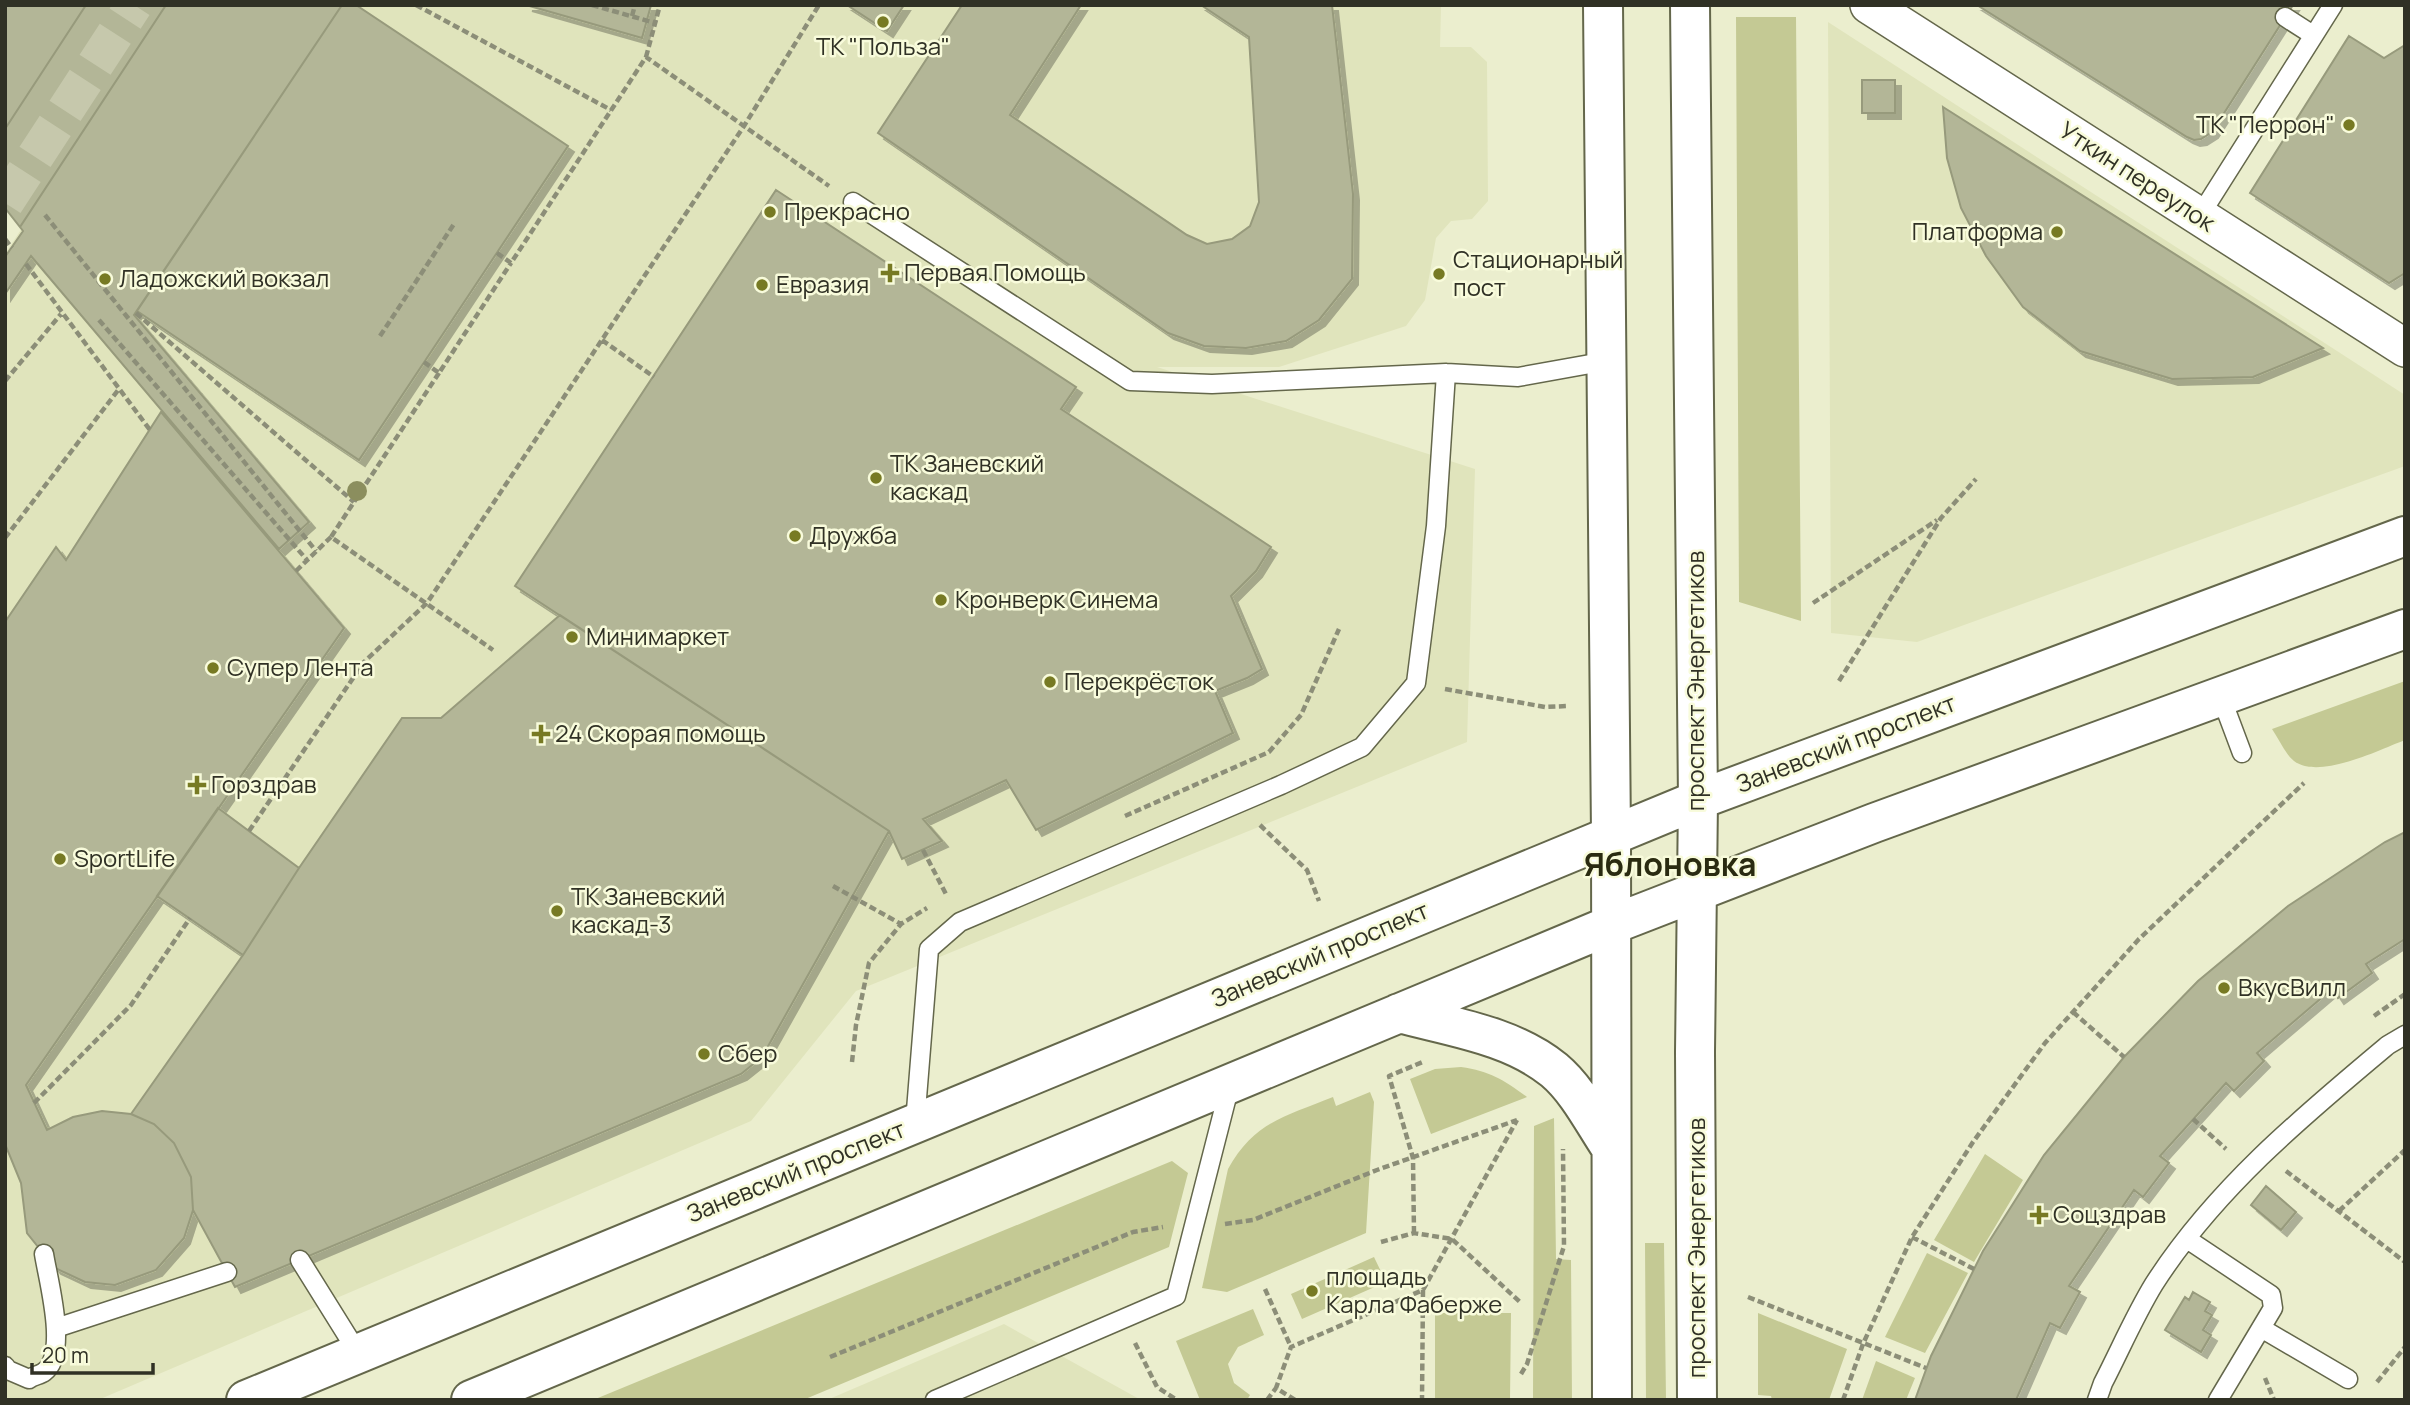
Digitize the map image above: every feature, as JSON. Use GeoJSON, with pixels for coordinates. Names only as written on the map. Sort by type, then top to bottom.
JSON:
{"type":"FeatureCollection","features":[{"type":"Feature","properties":{"kind":"main road"},"geometry":{"type":"LineString","coordinates":[[1603,5],[1611,835],[1612,1400]]}},
{"type":"Feature","properties":{"kind":"main road","name":"проспект Энергетиков"},"geometry":{"type":"LineString","coordinates":[[1690,5],[1698,800],[1695,1052],[1698,1400]]}},
{"type":"Feature","properties":{"kind":"main road","name":"Заневский проспект"},"geometry":{"type":"LineString","coordinates":[[246,1400],[1698,800],[2405,536]]}},
{"type":"Feature","properties":{"kind":"main road"},"geometry":{"type":"LineString","coordinates":[[471,1400],[1611,925],[1874,823],[2405,629]]}},
{"type":"Feature","properties":{"kind":"main road"},"geometry":{"type":"LineString","coordinates":[[1399,1013],[1499,1039],[1530,1054],[1556,1071],[1578,1098],[1611,1148]]}},
{"type":"Feature","properties":{"kind":"street","name":"Уткин переулок"},"geometry":{"type":"LineString","coordinates":[[1869,5],[2405,348]]}},
{"type":"Feature","properties":{"kind":"lane"},"geometry":{"type":"LineString","coordinates":[[2199,216],[2313,35],[2326,8]]}},
{"type":"Feature","properties":{"kind":"lane"},"geometry":{"type":"LineString","coordinates":[[2285,17],[2313,35]]}},
{"type":"Feature","properties":{"kind":"lane"},"geometry":{"type":"LineString","coordinates":[[853,202],[1130,381],[1212,384],[1446,373],[1518,377],[1607,361]]}},
{"type":"Feature","properties":{"kind":"lane"},"geometry":{"type":"LineString","coordinates":[[915,1123],[929,949],[960,922],[1237,804],[1362,747],[1416,683],[1436,527],[1446,373]]}},
{"type":"Feature","properties":{"kind":"lane"},"geometry":{"type":"LineString","coordinates":[[2221,697],[2242,753]]}},
{"type":"Feature","properties":{"kind":"lane"},"geometry":{"type":"LineString","coordinates":[[2096,1400],[2154,1285],[2187,1239],[2249,1168],[2294,1124],[2388,1045],[2405,1035]]}},
{"type":"Feature","properties":{"kind":"lane"},"geometry":{"type":"LineString","coordinates":[[935,1400],[1176,1296],[1230,1084]]}},
{"type":"Feature","properties":{"kind":"lane"},"geometry":{"type":"LineString","coordinates":[[2187,1239],[2271,1295],[2273,1308],[2218,1400]]}},
{"type":"Feature","properties":{"kind":"lane"},"geometry":{"type":"LineString","coordinates":[[5,1366],[29,1379],[46,1371],[54,1355],[56,1328],[44,1254]]}},
{"type":"Feature","properties":{"kind":"lane"},"geometry":{"type":"LineString","coordinates":[[300,1260],[358,1353]]}},
{"type":"Feature","properties":{"kind":"lane"},"geometry":{"type":"LineString","coordinates":[[56,1328],[227,1272]]}},
{"type":"Feature","properties":{"kind":"lane"},"geometry":{"type":"LineString","coordinates":[[2261,1328],[2348,1378]]}},
{"type":"Feature","properties":{"kind":"path"},"geometry":{"type":"LineString","coordinates":[[416,5],[611,110]]}},
{"type":"Feature","properties":{"kind":"path"},"geometry":{"type":"LineString","coordinates":[[592,5],[655,23]]}},
{"type":"Feature","properties":{"kind":"path"},"geometry":{"type":"LineString","coordinates":[[632,16],[635,5]]}},
{"type":"Feature","properties":{"kind":"path"},"geometry":{"type":"LineString","coordinates":[[249,831],[364,662],[427,603],[744,126],[819,5]]}},
{"type":"Feature","properties":{"kind":"path"},"geometry":{"type":"LineString","coordinates":[[296,571],[331,537],[646,57],[659,6]]}},
{"type":"Feature","properties":{"kind":"path"},"geometry":{"type":"LineString","coordinates":[[646,57],[853,202]]}},
{"type":"Feature","properties":{"kind":"path"},"geometry":{"type":"LineString","coordinates":[[45,215],[316,551]]}},
{"type":"Feature","properties":{"kind":"path"},"geometry":{"type":"LineString","coordinates":[[380,336],[454,224]]}},
{"type":"Feature","properties":{"kind":"path"},"geometry":{"type":"LineString","coordinates":[[5,239],[12,248]]}},
{"type":"Feature","properties":{"kind":"path"},"geometry":{"type":"LineString","coordinates":[[497,253],[511,263]]}},
{"type":"Feature","properties":{"kind":"path"},"geometry":{"type":"LineString","coordinates":[[26,264],[150,430]]}},
{"type":"Feature","properties":{"kind":"path"},"geometry":{"type":"LineString","coordinates":[[136,313],[354,502]]}},
{"type":"Feature","properties":{"kind":"path"},"geometry":{"type":"LineString","coordinates":[[5,381],[61,314]]}},
{"type":"Feature","properties":{"kind":"path"},"geometry":{"type":"LineString","coordinates":[[99,320],[307,560]]}},
{"type":"Feature","properties":{"kind":"path"},"geometry":{"type":"LineString","coordinates":[[602,340],[654,376]]}},
{"type":"Feature","properties":{"kind":"path"},"geometry":{"type":"LineString","coordinates":[[424,362],[439,373]]}},
{"type":"Feature","properties":{"kind":"path"},"geometry":{"type":"LineString","coordinates":[[5,538],[119,389]]}},
{"type":"Feature","properties":{"kind":"path"},"geometry":{"type":"LineString","coordinates":[[1839,681],[1941,518],[1976,479]]}},
{"type":"Feature","properties":{"kind":"path"},"geometry":{"type":"LineString","coordinates":[[1813,603],[1941,518]]}},
{"type":"Feature","properties":{"kind":"path"},"geometry":{"type":"LineString","coordinates":[[278,527],[288,519]]}},
{"type":"Feature","properties":{"kind":"path"},"geometry":{"type":"LineString","coordinates":[[331,537],[493,650]]}},
{"type":"Feature","properties":{"kind":"path"},"geometry":{"type":"LineString","coordinates":[[1319,901],[1307,870],[1237,804],[1216,775],[1269,752],[1301,715],[1339,629]]}},
{"type":"Feature","properties":{"kind":"path"},"geometry":{"type":"LineString","coordinates":[[1416,683],[1545,707],[1568,706]]}},
{"type":"Feature","properties":{"kind":"path"},"geometry":{"type":"LineString","coordinates":[[1843,1400],[1863,1344],[1912,1237],[1973,1142],[2045,1043],[2139,939],[2304,783]]}},
{"type":"Feature","properties":{"kind":"path"},"geometry":{"type":"LineString","coordinates":[[923,850],[947,896]]}},
{"type":"Feature","properties":{"kind":"path"},"geometry":{"type":"LineString","coordinates":[[833,886],[901,924]]}},
{"type":"Feature","properties":{"kind":"path"},"geometry":{"type":"LineString","coordinates":[[34,1103],[131,1005],[190,918]]}},
{"type":"Feature","properties":{"kind":"path"},"geometry":{"type":"LineString","coordinates":[[2073,1012],[2124,1058]]}},
{"type":"Feature","properties":{"kind":"path"},"geometry":{"type":"LineString","coordinates":[[1413,1233],[1413,1158],[1390,1076],[1431,1059]]}},
{"type":"Feature","properties":{"kind":"path"},"geometry":{"type":"LineString","coordinates":[[2193,1119],[2249,1168]]}},
{"type":"Feature","properties":{"kind":"path"},"geometry":{"type":"LineString","coordinates":[[830,1357],[1133,1232],[1161,1227],[1228,1224],[1252,1220],[1377,1170],[1517,1120],[1423,1290],[1422,1400]]}},
{"type":"Feature","properties":{"kind":"path"},"geometry":{"type":"LineString","coordinates":[[1521,1374],[1527,1364],[1564,1246],[1563,1144]]}},
{"type":"Feature","properties":{"kind":"path"},"geometry":{"type":"LineString","coordinates":[[2339,1211],[2405,1150]]}},
{"type":"Feature","properties":{"kind":"path"},"geometry":{"type":"LineString","coordinates":[[2264,1154],[2405,1262]]}},
{"type":"Feature","properties":{"kind":"path"},"geometry":{"type":"LineString","coordinates":[[1381,1242],[1413,1233],[1452,1239],[1521,1303]]}},
{"type":"Feature","properties":{"kind":"path"},"geometry":{"type":"LineString","coordinates":[[1912,1237],[1974,1269]]}},
{"type":"Feature","properties":{"kind":"path"},"geometry":{"type":"LineString","coordinates":[[1265,1289],[1291,1347],[1276,1388],[1267,1400]]}},
{"type":"Feature","properties":{"kind":"path"},"geometry":{"type":"LineString","coordinates":[[1291,1347],[1423,1290]]}},
{"type":"Feature","properties":{"kind":"path"},"geometry":{"type":"LineString","coordinates":[[1748,1297],[1926,1368]]}},
{"type":"Feature","properties":{"kind":"path"},"geometry":{"type":"LineString","coordinates":[[1124,1317],[1157,1387],[1177,1400]]}},
{"type":"Feature","properties":{"kind":"path"},"geometry":{"type":"LineString","coordinates":[[2371,1391],[2405,1347]]}},
{"type":"Feature","properties":{"kind":"path"},"geometry":{"type":"LineString","coordinates":[[2395,1357],[2405,1354]]}},
{"type":"Feature","properties":{"kind":"path"},"geometry":{"type":"LineString","coordinates":[[1276,1388],[1295,1400]]}},
{"type":"Feature","properties":{"kind":"shaded area"},"geometry":{"type":"Polygon","coordinates":[[[168,5],[1441,5],[1440,47],[1471,47],[1487,62],[1488,201],[1472,219],[1451,221],[1436,238],[1425,300],[1406,326],[1279,367],[1157,367],[1475,469],[1467,742],[856,991],[751,1121],[98,1400],[5,1400],[5,254],[168,5]]]}},
{"type":"Feature","properties":{"kind":"shaded area"},"geometry":{"type":"Polygon","coordinates":[[[1736,17],[1796,17],[1801,621],[1739,602],[1736,17]]]}},
{"type":"Feature","properties":{"kind":"shaded area"},"geometry":{"type":"Polygon","coordinates":[[[1828,22],[2405,395],[2405,466],[1917,642],[1831,633],[1828,22]]]}},
{"type":"Feature","properties":{"kind":"shaded area"},"geometry":{"type":"Polygon","coordinates":[[[2405,681],[2405,740],[2365,756],[2333,765],[2305,766],[2291,758],[2272,729],[2405,681]]]}},
{"type":"Feature","properties":{"kind":"shaded area"},"geometry":{"type":"Polygon","coordinates":[[[1461,1067],[1496,1077],[1527,1097],[1431,1134],[1410,1079],[1435,1069],[1461,1067]]]}},
{"type":"Feature","properties":{"kind":"shaded area"},"geometry":{"type":"Polygon","coordinates":[[[1370,1092],[1374,1102],[1366,1233],[1227,1292],[1202,1288],[1228,1169],[1238,1153],[1273,1122],[1333,1097],[1336,1106],[1370,1092]]]}},
{"type":"Feature","properties":{"kind":"shaded area"},"geometry":{"type":"Polygon","coordinates":[[[1554,1118],[1556,1259],[1571,1260],[1572,1400],[1533,1400],[1534,1126],[1554,1118]]]}},
{"type":"Feature","properties":{"kind":"shaded area"},"geometry":{"type":"Polygon","coordinates":[[[1985,1154],[2023,1180],[1974,1262],[1934,1240],[1985,1154]]]}},
{"type":"Feature","properties":{"kind":"shaded area"},"geometry":{"type":"Polygon","coordinates":[[[1172,1161],[1188,1173],[1169,1247],[803,1400],[593,1400],[1172,1161]]]}},
{"type":"Feature","properties":{"kind":"shaded area"},"geometry":{"type":"Polygon","coordinates":[[[1645,1243],[1664,1243],[1666,1400],[1646,1400],[1645,1243]]]}},
{"type":"Feature","properties":{"kind":"shaded area"},"geometry":{"type":"Polygon","coordinates":[[[1927,1253],[1968,1273],[1925,1353],[1885,1337],[1927,1253]]]}},
{"type":"Feature","properties":{"kind":"shaded area"},"geometry":{"type":"Polygon","coordinates":[[[1374,1257],[1386,1282],[1302,1319],[1291,1294],[1374,1257]]]}},
{"type":"Feature","properties":{"kind":"shaded area"},"geometry":{"type":"Polygon","coordinates":[[[1253,1309],[1264,1335],[1238,1347],[1228,1364],[1234,1383],[1250,1395],[1247,1400],[1200,1400],[1176,1341],[1253,1309]]]}},
{"type":"Feature","properties":{"kind":"shaded area"},"geometry":{"type":"Polygon","coordinates":[[[1435,1313],[1511,1313],[1510,1400],[1435,1400],[1435,1313]]]}},
{"type":"Feature","properties":{"kind":"shaded area"},"geometry":{"type":"Polygon","coordinates":[[[1758,1313],[1847,1349],[1829,1400],[1772,1400],[1771,1396],[1758,1395],[1758,1313]]]}},
{"type":"Feature","properties":{"kind":"shaded area"},"geometry":{"type":"Polygon","coordinates":[[[1004,1324],[1141,1400],[827,1400],[1004,1324]]]}},
{"type":"Feature","properties":{"kind":"shaded area"},"geometry":{"type":"Polygon","coordinates":[[[1876,1361],[1915,1378],[1906,1400],[1862,1400],[1876,1361]]]}},
{"type":"Feature","properties":{"kind":"building"},"geometry":{"type":"Polygon","coordinates":[[[5,5],[86,5],[5,129],[5,5]]]}},
{"type":"Feature","properties":{"kind":"building"},"geometry":{"type":"Polygon","coordinates":[[[86,5],[166,5],[20,227],[5,208],[5,129],[86,5]]]}},
{"type":"Feature","properties":{"kind":"building","name":"Ладожский вокзал"},"geometry":{"type":"Polygon","coordinates":[[[166,5],[342,5],[134,315],[309,522],[279,549],[31,256],[5,294],[5,257],[23,231],[20,227],[166,5]]]}},
{"type":"Feature","properties":{"kind":"building"},"geometry":{"type":"Polygon","coordinates":[[[342,5],[356,5],[568,146],[359,460],[137,311],[342,5]]]}},
{"type":"Feature","properties":{"kind":"building"},"geometry":{"type":"Polygon","coordinates":[[[526,5],[651,5],[642,38],[526,5]]]}},
{"type":"Feature","properties":{"kind":"building","name":"ТК \"Польза\""},"geometry":{"type":"Polygon","coordinates":[[[847,5],[904,5],[887,31],[847,5]]]}},
{"type":"Feature","properties":{"kind":"building"},"geometry":{"type":"Polygon","coordinates":[[[962,5],[1081,5],[1010,115],[1187,235],[1207,244],[1232,239],[1250,226],[1259,202],[1249,37],[1201,5],[1332,5],[1353,194],[1352,279],[1319,320],[1286,341],[1246,348],[1204,346],[1168,333],[878,133],[962,5]]]}},
{"type":"Feature","properties":{"kind":"building"},"geometry":{"type":"Polygon","coordinates":[[[1977,5],[2293,5],[2212,132],[2194,140],[1977,5]]]}},
{"type":"Feature","properties":{"kind":"building","name":"ТК \"Перрон\""},"geometry":{"type":"Polygon","coordinates":[[[2349,36],[2384,58],[2405,45],[2405,273],[2389,283],[2250,193],[2349,36]]]}},
{"type":"Feature","properties":{"kind":"building"},"geometry":{"type":"Polygon","coordinates":[[[1862,80],[1895,80],[1895,113],[1862,113],[1862,80]]]}},
{"type":"Feature","properties":{"kind":"building","name":"Платформа"},"geometry":{"type":"Polygon","coordinates":[[[1943,107],[2323,348],[2253,377],[2172,379],[2080,351],[2023,307],[1986,256],[1961,208],[1947,158],[1943,107]]]}},
{"type":"Feature","properties":{"kind":"building","name":"ТК Заневский каскад"},"geometry":{"type":"Polygon","coordinates":[[[776,190],[1076,387],[1061,409],[1271,547],[1256,571],[1231,596],[1262,669],[1215,691],[1233,733],[1036,830],[1006,780],[923,819],[942,841],[902,859],[889,831],[515,586],[776,190]]]}},
{"type":"Feature","properties":{"kind":"building"},"geometry":{"type":"Polygon","coordinates":[[[161,412],[344,628],[26,1085],[47,1130],[73,1117],[102,1111],[131,1114],[154,1124],[174,1143],[191,1177],[193,1210],[184,1238],[156,1270],[115,1285],[85,1282],[55,1268],[27,1233],[21,1183],[5,1144],[5,622],[56,547],[66,560],[161,412]]]}},
{"type":"Feature","properties":{"kind":"building","name":"ТК Заневский каскад-3"},"geometry":{"type":"Polygon","coordinates":[[[560,615],[889,831],[762,1057],[741,1074],[235,1287],[193,1210],[191,1177],[174,1143],[154,1124],[131,1114],[243,955],[402,718],[441,718],[560,615]]]}},
{"type":"Feature","properties":{"kind":"building"},"geometry":{"type":"Polygon","coordinates":[[[218,808],[299,868],[243,955],[157,896],[218,808]]]}},
{"type":"Feature","properties":{"kind":"building"},"geometry":{"type":"Polygon","coordinates":[[[2405,832],[2405,939],[2366,964],[2372,973],[2338,998],[2332,989],[2257,1053],[2264,1061],[2234,1091],[2226,1083],[2160,1156],[2169,1163],[2143,1197],[2134,1190],[2069,1286],[2080,1292],[2060,1328],[2050,1323],[2016,1400],[1915,1400],[1931,1356],[1983,1251],[2044,1155],[2124,1057],[2198,981],[2288,906],[2385,842],[2405,832]]]}},
{"type":"Feature","properties":{"kind":"building"},"geometry":{"type":"Polygon","coordinates":[[[2266,1186],[2296,1212],[2281,1230],[2251,1205],[2266,1186]]]}},
{"type":"Feature","properties":{"kind":"building"},"geometry":{"type":"Polygon","coordinates":[[[2193,1292],[2210,1302],[2205,1311],[2212,1315],[2203,1330],[2211,1335],[2201,1352],[2165,1330],[2185,1297],[2189,1300],[2193,1292]]]}},
{"type":"Feature","properties":{"kind":"tunnel"},"geometry":{"type":"LineString","coordinates":[[5,203],[134,5]]}},
{"type":"Feature","properties":{"kind":"place","name":"ТК \"Польза\""},"geometry":{"type":"Point","coordinates":[883,22]}},
{"type":"Feature","properties":{"kind":"place","name":"ТК \"Перрон\""},"geometry":{"type":"Point","coordinates":[2349,125]}},
{"type":"Feature","properties":{"kind":"place","name":"Прекрасно"},"geometry":{"type":"Point","coordinates":[770,212]}},
{"type":"Feature","properties":{"kind":"place","name":"Платформа"},"geometry":{"type":"Point","coordinates":[2057,232]}},
{"type":"Feature","properties":{"kind":"place","name":"Первая Помощь"},"geometry":{"type":"Point","coordinates":[890,273]}},
{"type":"Feature","properties":{"kind":"place","name":"Стационарный пост"},"geometry":{"type":"Point","coordinates":[1439,274]}},
{"type":"Feature","properties":{"kind":"place","name":"Ладожский вокзал"},"geometry":{"type":"Point","coordinates":[105,279]}},
{"type":"Feature","properties":{"kind":"place","name":"Евразия"},"geometry":{"type":"Point","coordinates":[762,285]}},
{"type":"Feature","properties":{"kind":"place","name":"ТК Заневский каскад"},"geometry":{"type":"Point","coordinates":[876,478]}},
{"type":"Feature","properties":{"kind":"place","name":"Дружба"},"geometry":{"type":"Point","coordinates":[795,536]}},
{"type":"Feature","properties":{"kind":"place","name":"Кронверк Синема"},"geometry":{"type":"Point","coordinates":[941,600]}},
{"type":"Feature","properties":{"kind":"place","name":"Минимаркет"},"geometry":{"type":"Point","coordinates":[572,637]}},
{"type":"Feature","properties":{"kind":"place","name":"Супер Лента"},"geometry":{"type":"Point","coordinates":[213,668]}},
{"type":"Feature","properties":{"kind":"place","name":"Перекрёсток"},"geometry":{"type":"Point","coordinates":[1050,682]}},
{"type":"Feature","properties":{"kind":"place","name":"24 Скорая помощь"},"geometry":{"type":"Point","coordinates":[541,734]}},
{"type":"Feature","properties":{"kind":"place","name":"Горздрав"},"geometry":{"type":"Point","coordinates":[197,785]}},
{"type":"Feature","properties":{"kind":"place","name":"SportLife"},"geometry":{"type":"Point","coordinates":[60,859]}},
{"type":"Feature","properties":{"kind":"place","name":"ТК Заневский каскад-3"},"geometry":{"type":"Point","coordinates":[557,911]}},
{"type":"Feature","properties":{"kind":"place","name":"ВкусВилл"},"geometry":{"type":"Point","coordinates":[2224,988]}},
{"type":"Feature","properties":{"kind":"place","name":"Сбер"},"geometry":{"type":"Point","coordinates":[704,1054]}},
{"type":"Feature","properties":{"kind":"place","name":"Соцздрав"},"geometry":{"type":"Point","coordinates":[2039,1215]}},
{"type":"Feature","properties":{"kind":"place","name":"площадь Карла Фаберже"},"geometry":{"type":"Point","coordinates":[1312,1291]}},
{"type":"Feature","properties":{"kind":"district","name":"Яблоновка"},"geometry":{"type":"Point","coordinates":[1670,865]}}]}
